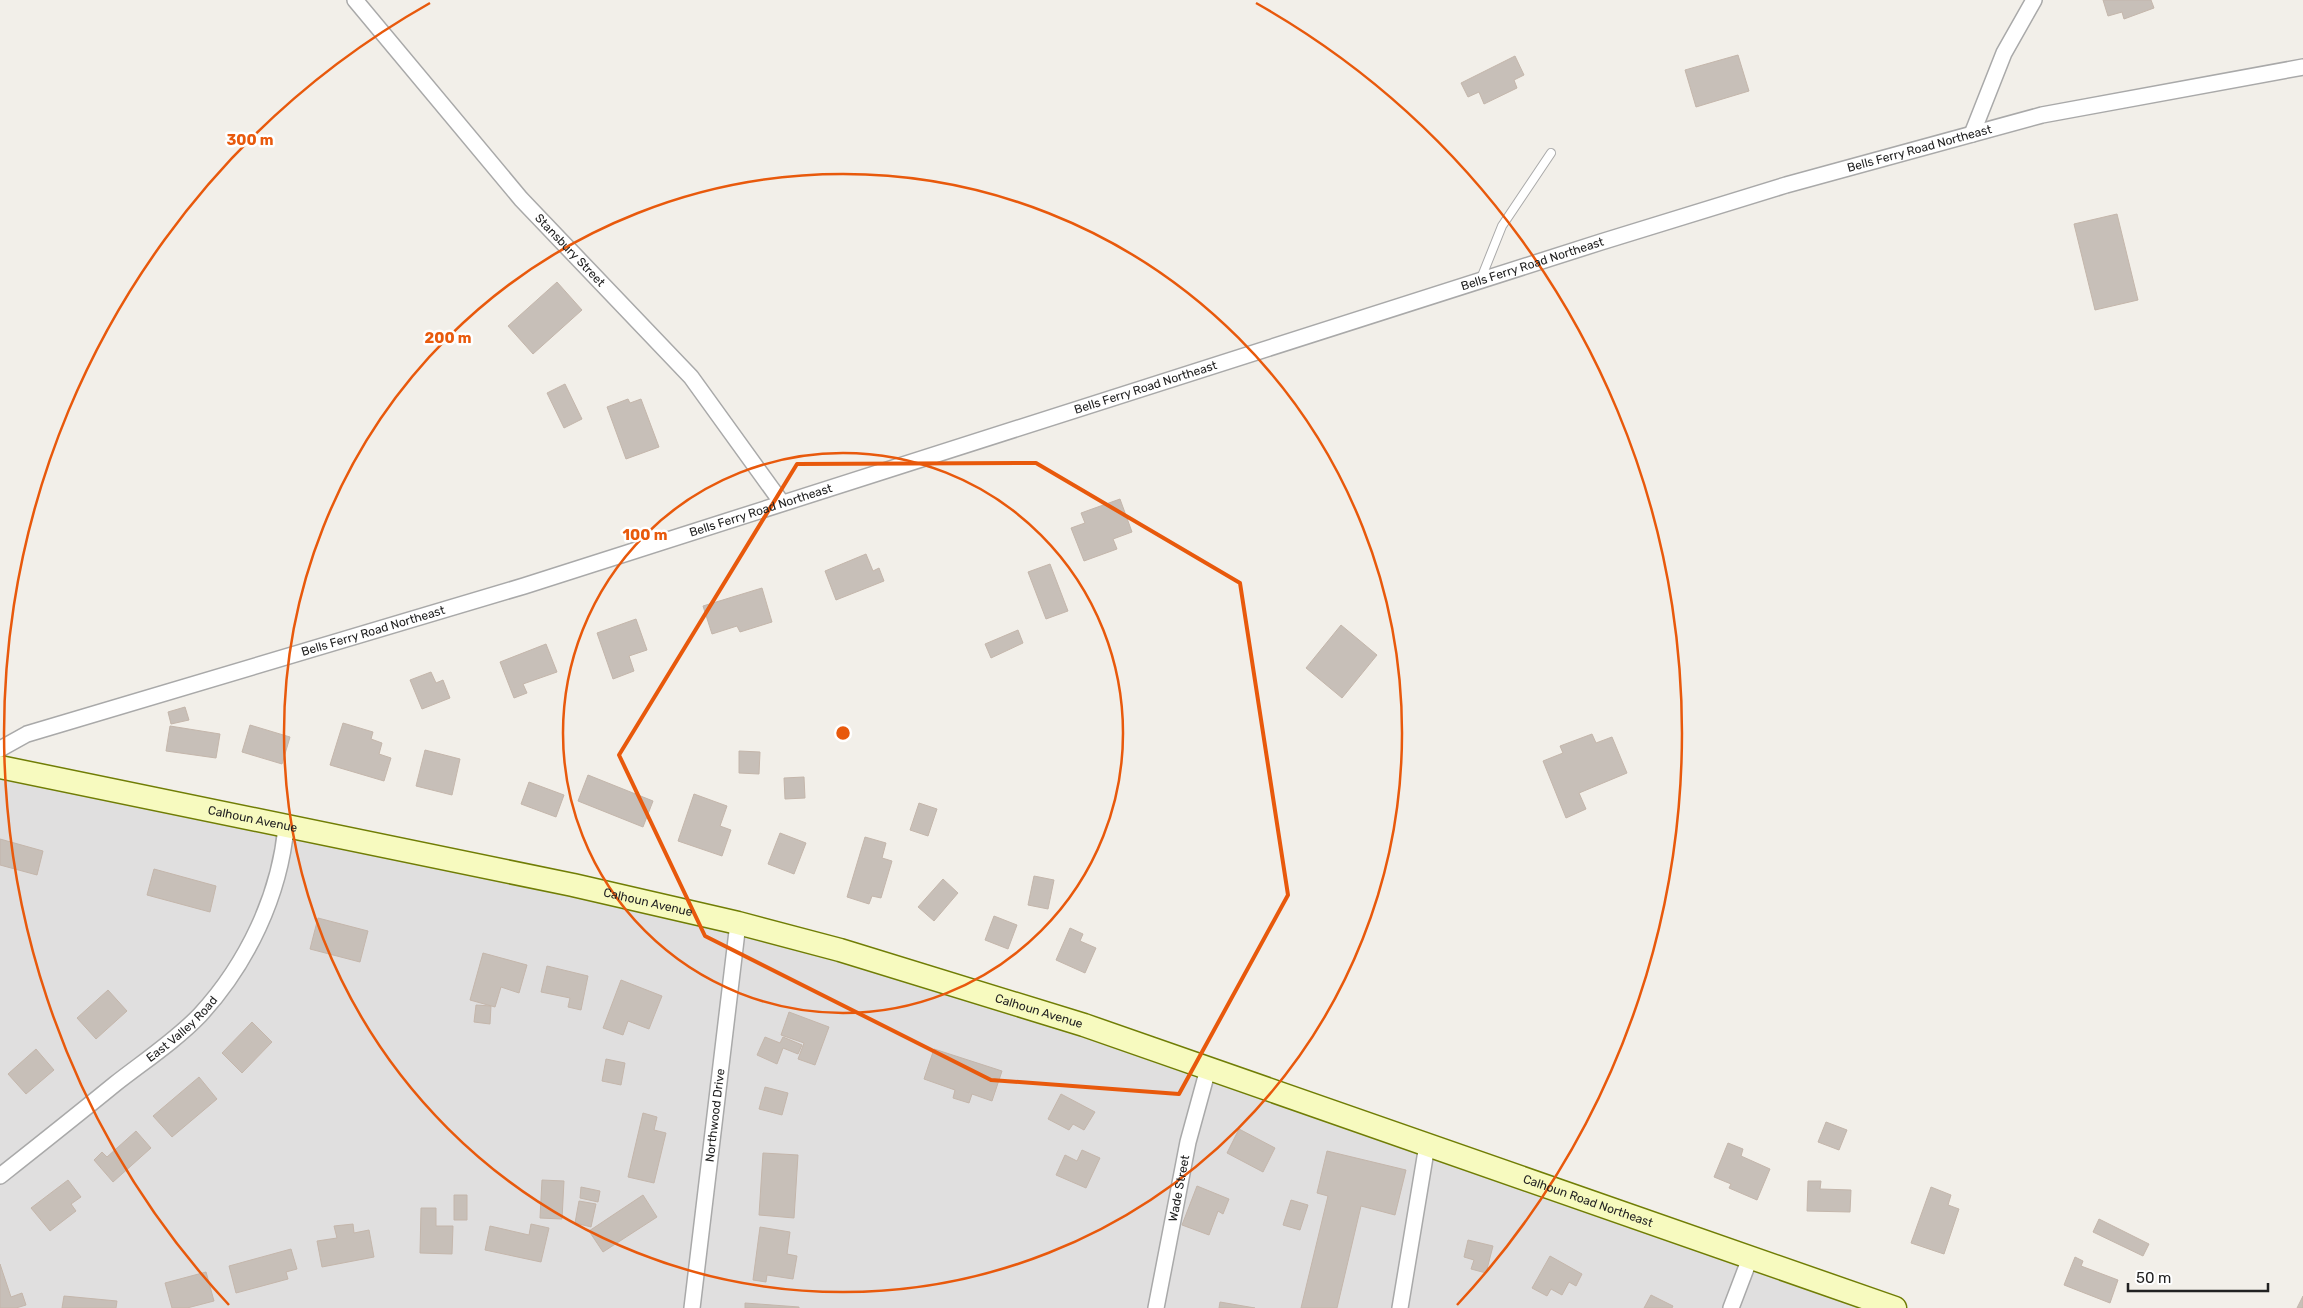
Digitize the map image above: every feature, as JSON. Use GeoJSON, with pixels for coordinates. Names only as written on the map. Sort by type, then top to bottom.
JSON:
{"type":"FeatureCollection","features":[{"type":"Feature","properties":{"kind":"street","name":"Stansbury Street"},"geometry":{"type":"LineString","coordinates":[[356,0],[521,199],[691,377],[782,504]]}},
{"type":"Feature","properties":{"kind":"street"},"geometry":{"type":"LineString","coordinates":[[1972,134],[2004,53],[2034,0]]}},
{"type":"Feature","properties":{"kind":"street","name":"Bells Ferry Road Northeast"},"geometry":{"type":"LineString","coordinates":[[0,749],[28,734],[524,586],[1777,188],[2042,115],[2303,67]]}},
{"type":"Feature","properties":{"kind":"street","name":"Calhoun Avenue"},"geometry":{"type":"LineString","coordinates":[[0,767],[573,885],[738,923],[840,950],[993,996],[1084,1025],[1281,1094]]}},
{"type":"Feature","properties":{"kind":"street","name":"East Valley Road"},"geometry":{"type":"LineString","coordinates":[[0,1176],[167,1044],[200,1015],[247,950],[265,911],[284,852],[286,826]]}},
{"type":"Feature","properties":{"kind":"street","name":"Northwood Drive"},"geometry":{"type":"LineString","coordinates":[[692,1308],[738,923]]}},
{"type":"Feature","properties":{"kind":"street","name":"Wade Street"},"geometry":{"type":"LineString","coordinates":[[1156,1308],[1188,1142],[1208,1069]]}},
{"type":"Feature","properties":{"kind":"street","name":"Calhoun Road Northeast"},"geometry":{"type":"LineString","coordinates":[[1281,1094],[1894,1308]]}},
{"type":"Feature","properties":{"kind":"street"},"geometry":{"type":"LineString","coordinates":[[1400,1308],[1427,1145]]}},
{"type":"Feature","properties":{"kind":"street"},"geometry":{"type":"LineString","coordinates":[[1731,1308],[1750,1258]]}},
{"type":"Feature","properties":{"kind":"lane"},"geometry":{"type":"LineString","coordinates":[[1480,281],[1502,226],[1551,153]]}},
{"type":"Feature","properties":{"kind":"highlighted area"},"geometry":{"type":"Polygon","coordinates":[[[1036,463],[1240,583],[1288,895],[1179,1094],[991,1080],[705,936],[619,755],[797,464],[1036,463]]]}},
{"type":"Feature","properties":{"kind":"shaded area"},"geometry":{"type":"Polygon","coordinates":[[[0,770],[840,950],[1895,1308],[0,1308],[0,770]]]}},
{"type":"Feature","properties":{"kind":"building"},"geometry":{"type":"Polygon","coordinates":[[[2103,0],[2151,0],[2154,8],[2124,19],[2122,12],[2108,16],[2103,0]]]}},
{"type":"Feature","properties":{"kind":"building"},"geometry":{"type":"Polygon","coordinates":[[[1738,55],[1749,91],[1696,107],[1685,70],[1738,55]]]}},
{"type":"Feature","properties":{"kind":"building"},"geometry":{"type":"Polygon","coordinates":[[[1515,56],[1524,75],[1514,80],[1517,88],[1484,104],[1479,92],[1468,97],[1461,83],[1515,56]]]}},
{"type":"Feature","properties":{"kind":"building"},"geometry":{"type":"Polygon","coordinates":[[[2117,214],[2138,300],[2095,310],[2074,224],[2117,214]]]}},
{"type":"Feature","properties":{"kind":"building"},"geometry":{"type":"Polygon","coordinates":[[[557,282],[582,310],[533,354],[508,326],[557,282]]]}},
{"type":"Feature","properties":{"kind":"building"},"geometry":{"type":"Polygon","coordinates":[[[565,384],[582,419],[564,428],[547,393],[565,384]]]}},
{"type":"Feature","properties":{"kind":"building"},"geometry":{"type":"Polygon","coordinates":[[[628,399],[630,403],[641,399],[659,447],[626,459],[607,407],[628,399]]]}},
{"type":"Feature","properties":{"kind":"building"},"geometry":{"type":"Polygon","coordinates":[[[1120,499],[1132,532],[1113,539],[1117,549],[1084,561],[1071,528],[1085,523],[1081,513],[1120,499]]]}},
{"type":"Feature","properties":{"kind":"building"},"geometry":{"type":"Polygon","coordinates":[[[866,554],[873,571],[879,568],[884,581],[836,600],[825,571],[866,554]]]}},
{"type":"Feature","properties":{"kind":"building"},"geometry":{"type":"Polygon","coordinates":[[[1050,564],[1068,611],[1046,619],[1028,572],[1050,564]]]}},
{"type":"Feature","properties":{"kind":"building"},"geometry":{"type":"Polygon","coordinates":[[[762,588],[772,622],[740,632],[737,626],[712,634],[703,606],[762,588]]]}},
{"type":"Feature","properties":{"kind":"building"},"geometry":{"type":"Polygon","coordinates":[[[636,619],[647,650],[629,656],[634,671],[613,679],[597,633],[636,619]]]}},
{"type":"Feature","properties":{"kind":"building"},"geometry":{"type":"Polygon","coordinates":[[[1341,625],[1377,655],[1342,698],[1306,668],[1341,625]]]}},
{"type":"Feature","properties":{"kind":"building"},"geometry":{"type":"Polygon","coordinates":[[[1018,630],[1023,643],[991,658],[985,644],[1018,630]]]}},
{"type":"Feature","properties":{"kind":"building"},"geometry":{"type":"Polygon","coordinates":[[[546,644],[557,672],[523,684],[527,693],[514,698],[500,662],[546,644]]]}},
{"type":"Feature","properties":{"kind":"building"},"geometry":{"type":"Polygon","coordinates":[[[431,672],[436,683],[443,680],[450,698],[422,709],[410,680],[431,672]]]}},
{"type":"Feature","properties":{"kind":"building"},"geometry":{"type":"Polygon","coordinates":[[[185,707],[189,720],[171,724],[168,712],[185,707]]]}},
{"type":"Feature","properties":{"kind":"building"},"geometry":{"type":"Polygon","coordinates":[[[343,723],[373,732],[371,739],[382,743],[379,754],[391,758],[384,781],[330,765],[343,723]]]}},
{"type":"Feature","properties":{"kind":"building"},"geometry":{"type":"Polygon","coordinates":[[[250,725],[290,737],[282,764],[242,752],[250,725]]]}},
{"type":"Feature","properties":{"kind":"building"},"geometry":{"type":"Polygon","coordinates":[[[170,726],[220,734],[216,758],[166,751],[170,726]]]}},
{"type":"Feature","properties":{"kind":"building"},"geometry":{"type":"Polygon","coordinates":[[[1592,734],[1596,743],[1612,737],[1627,773],[1579,793],[1586,809],[1566,818],[1543,761],[1563,753],[1560,746],[1592,734]]]}},
{"type":"Feature","properties":{"kind":"building"},"geometry":{"type":"Polygon","coordinates":[[[425,750],[460,759],[452,795],[416,786],[425,750]]]}},
{"type":"Feature","properties":{"kind":"building"},"geometry":{"type":"Polygon","coordinates":[[[739,751],[760,752],[759,774],[739,773],[739,751]]]}},
{"type":"Feature","properties":{"kind":"building"},"geometry":{"type":"Polygon","coordinates":[[[588,775],[653,801],[643,827],[578,801],[588,775]]]}},
{"type":"Feature","properties":{"kind":"building"},"geometry":{"type":"Polygon","coordinates":[[[804,777],[805,798],[785,799],[784,778],[804,777]]]}},
{"type":"Feature","properties":{"kind":"building"},"geometry":{"type":"Polygon","coordinates":[[[529,782],[564,795],[556,817],[521,804],[529,782]]]}},
{"type":"Feature","properties":{"kind":"building"},"geometry":{"type":"Polygon","coordinates":[[[694,794],[727,806],[720,826],[731,830],[722,856],[678,841],[694,794]]]}},
{"type":"Feature","properties":{"kind":"building"},"geometry":{"type":"Polygon","coordinates":[[[919,803],[937,809],[928,836],[910,830],[919,803]]]}},
{"type":"Feature","properties":{"kind":"building"},"geometry":{"type":"Polygon","coordinates":[[[780,833],[806,843],[794,874],[768,864],[780,833]]]}},
{"type":"Feature","properties":{"kind":"building"},"geometry":{"type":"Polygon","coordinates":[[[865,837],[886,843],[882,858],[892,861],[881,898],[872,896],[869,904],[847,897],[865,837]]]}},
{"type":"Feature","properties":{"kind":"building"},"geometry":{"type":"Polygon","coordinates":[[[0,839],[43,851],[37,875],[0,865],[0,839]]]}},
{"type":"Feature","properties":{"kind":"building"},"geometry":{"type":"Polygon","coordinates":[[[154,869],[216,886],[210,912],[147,895],[154,869]]]}},
{"type":"Feature","properties":{"kind":"building"},"geometry":{"type":"Polygon","coordinates":[[[1034,876],[1054,880],[1048,909],[1028,905],[1034,876]]]}},
{"type":"Feature","properties":{"kind":"building"},"geometry":{"type":"Polygon","coordinates":[[[943,879],[958,893],[934,921],[918,907],[943,879]]]}},
{"type":"Feature","properties":{"kind":"building"},"geometry":{"type":"Polygon","coordinates":[[[994,916],[1017,925],[1008,949],[985,940],[994,916]]]}},
{"type":"Feature","properties":{"kind":"building"},"geometry":{"type":"Polygon","coordinates":[[[318,918],[368,931],[360,962],[310,949],[318,918]]]}},
{"type":"Feature","properties":{"kind":"building"},"geometry":{"type":"Polygon","coordinates":[[[1070,928],[1083,934],[1080,941],[1096,948],[1085,973],[1056,960],[1070,928]]]}},
{"type":"Feature","properties":{"kind":"building"},"geometry":{"type":"Polygon","coordinates":[[[483,953],[527,965],[519,993],[501,987],[495,1007],[470,1000],[483,953]]]}},
{"type":"Feature","properties":{"kind":"building"},"geometry":{"type":"Polygon","coordinates":[[[547,966],[588,976],[581,1010],[568,1007],[570,998],[541,992],[547,966]]]}},
{"type":"Feature","properties":{"kind":"building"},"geometry":{"type":"Polygon","coordinates":[[[621,980],[662,996],[649,1029],[628,1021],[623,1035],[603,1028],[621,980]]]}},
{"type":"Feature","properties":{"kind":"building"},"geometry":{"type":"Polygon","coordinates":[[[108,990],[127,1011],[96,1039],[77,1018],[108,990]]]}},
{"type":"Feature","properties":{"kind":"building"},"geometry":{"type":"Polygon","coordinates":[[[476,1005],[491,1006],[490,1024],[474,1022],[476,1005]]]}},
{"type":"Feature","properties":{"kind":"building"},"geometry":{"type":"Polygon","coordinates":[[[789,1012],[829,1027],[815,1065],[798,1059],[804,1043],[781,1035],[789,1012]]]}},
{"type":"Feature","properties":{"kind":"building"},"geometry":{"type":"Polygon","coordinates":[[[252,1022],[272,1042],[242,1073],[222,1053],[252,1022]]]}},
{"type":"Feature","properties":{"kind":"building"},"geometry":{"type":"Polygon","coordinates":[[[765,1037],[780,1043],[783,1037],[802,1045],[798,1054],[783,1048],[777,1064],[757,1055],[765,1037]]]}},
{"type":"Feature","properties":{"kind":"building"},"geometry":{"type":"Polygon","coordinates":[[[36,1049],[54,1070],[26,1094],[8,1074],[36,1049]]]}},
{"type":"Feature","properties":{"kind":"building"},"geometry":{"type":"Polygon","coordinates":[[[934,1049],[1002,1071],[992,1101],[972,1094],[969,1103],[953,1098],[955,1090],[924,1079],[934,1049]]]}},
{"type":"Feature","properties":{"kind":"building"},"geometry":{"type":"Polygon","coordinates":[[[606,1059],[625,1063],[621,1085],[602,1081],[606,1059]]]}},
{"type":"Feature","properties":{"kind":"building"},"geometry":{"type":"Polygon","coordinates":[[[199,1077],[217,1099],[172,1137],[153,1116],[199,1077]]]}},
{"type":"Feature","properties":{"kind":"building"},"geometry":{"type":"Polygon","coordinates":[[[765,1087],[788,1093],[782,1115],[759,1109],[765,1087]]]}},
{"type":"Feature","properties":{"kind":"building"},"geometry":{"type":"Polygon","coordinates":[[[1061,1094],[1095,1112],[1084,1130],[1073,1124],[1069,1130],[1048,1119],[1061,1094]]]}},
{"type":"Feature","properties":{"kind":"building"},"geometry":{"type":"Polygon","coordinates":[[[643,1113],[657,1117],[654,1130],[666,1133],[654,1183],[628,1177],[643,1113]]]}},
{"type":"Feature","properties":{"kind":"building"},"geometry":{"type":"Polygon","coordinates":[[[1826,1122],[1847,1130],[1839,1150],[1818,1142],[1826,1122]]]}},
{"type":"Feature","properties":{"kind":"building"},"geometry":{"type":"Polygon","coordinates":[[[1239,1129],[1275,1148],[1263,1172],[1227,1153],[1239,1129]]]}},
{"type":"Feature","properties":{"kind":"building"},"geometry":{"type":"Polygon","coordinates":[[[136,1131],[151,1148],[113,1182],[94,1160],[102,1152],[107,1157],[136,1131]]]}},
{"type":"Feature","properties":{"kind":"building"},"geometry":{"type":"Polygon","coordinates":[[[1728,1143],[1743,1149],[1741,1156],[1770,1169],[1757,1200],[1729,1188],[1731,1184],[1714,1177],[1728,1143]]]}},
{"type":"Feature","properties":{"kind":"building"},"geometry":{"type":"Polygon","coordinates":[[[1082,1150],[1100,1158],[1086,1188],[1056,1175],[1065,1155],[1077,1161],[1082,1150]]]}},
{"type":"Feature","properties":{"kind":"building"},"geometry":{"type":"Polygon","coordinates":[[[1327,1151],[1406,1170],[1395,1215],[1361,1206],[1337,1308],[1301,1308],[1328,1196],[1317,1193],[1327,1151]]]}},
{"type":"Feature","properties":{"kind":"building"},"geometry":{"type":"Polygon","coordinates":[[[763,1153],[798,1155],[794,1218],[759,1215],[763,1153]]]}},
{"type":"Feature","properties":{"kind":"building"},"geometry":{"type":"Polygon","coordinates":[[[68,1180],[81,1197],[71,1204],[76,1211],[50,1231],[31,1208],[68,1180]]]}},
{"type":"Feature","properties":{"kind":"building"},"geometry":{"type":"Polygon","coordinates":[[[542,1180],[564,1181],[562,1219],[540,1218],[542,1180]]]}},
{"type":"Feature","properties":{"kind":"building"},"geometry":{"type":"Polygon","coordinates":[[[1808,1181],[1821,1181],[1820,1189],[1851,1190],[1850,1212],[1807,1211],[1808,1181]]]}},
{"type":"Feature","properties":{"kind":"building"},"geometry":{"type":"Polygon","coordinates":[[[1197,1186],[1229,1199],[1223,1214],[1218,1211],[1209,1235],[1182,1225],[1197,1186]]]}},
{"type":"Feature","properties":{"kind":"building"},"geometry":{"type":"Polygon","coordinates":[[[581,1187],[600,1191],[598,1202],[580,1198],[581,1187]]]}},
{"type":"Feature","properties":{"kind":"building"},"geometry":{"type":"Polygon","coordinates":[[[1931,1187],[1951,1195],[1948,1205],[1959,1209],[1944,1254],[1911,1243],[1931,1187]]]}},
{"type":"Feature","properties":{"kind":"building"},"geometry":{"type":"Polygon","coordinates":[[[454,1195],[467,1195],[467,1220],[454,1220],[454,1195]]]}},
{"type":"Feature","properties":{"kind":"building"},"geometry":{"type":"Polygon","coordinates":[[[643,1195],[657,1217],[603,1252],[589,1231],[643,1195]]]}},
{"type":"Feature","properties":{"kind":"building"},"geometry":{"type":"Polygon","coordinates":[[[1291,1200],[1308,1205],[1300,1230],[1283,1225],[1291,1200]]]}},
{"type":"Feature","properties":{"kind":"building"},"geometry":{"type":"Polygon","coordinates":[[[579,1201],[596,1204],[591,1227],[575,1223],[579,1201]]]}},
{"type":"Feature","properties":{"kind":"building"},"geometry":{"type":"Polygon","coordinates":[[[421,1208],[436,1208],[436,1226],[453,1226],[452,1254],[420,1253],[421,1208]]]}},
{"type":"Feature","properties":{"kind":"building"},"geometry":{"type":"Polygon","coordinates":[[[2099,1219],[2149,1244],[2143,1256],[2093,1232],[2099,1219]]]}},
{"type":"Feature","properties":{"kind":"building"},"geometry":{"type":"Polygon","coordinates":[[[353,1224],[354,1233],[369,1230],[374,1257],[322,1267],[317,1241],[337,1238],[334,1226],[353,1224]]]}},
{"type":"Feature","properties":{"kind":"building"},"geometry":{"type":"Polygon","coordinates":[[[531,1224],[549,1228],[541,1262],[485,1250],[490,1226],[529,1235],[531,1224]]]}},
{"type":"Feature","properties":{"kind":"building"},"geometry":{"type":"Polygon","coordinates":[[[760,1227],[790,1232],[787,1254],[797,1256],[793,1279],[767,1275],[766,1282],[753,1280],[760,1227]]]}},
{"type":"Feature","properties":{"kind":"building"},"geometry":{"type":"Polygon","coordinates":[[[1468,1240],[1493,1246],[1486,1273],[1471,1269],[1474,1260],[1464,1257],[1468,1240]]]}},
{"type":"Feature","properties":{"kind":"building"},"geometry":{"type":"Polygon","coordinates":[[[291,1249],[297,1269],[286,1272],[288,1279],[236,1293],[229,1266],[291,1249]]]}},
{"type":"Feature","properties":{"kind":"building"},"geometry":{"type":"Polygon","coordinates":[[[1550,1256],[1582,1274],[1576,1286],[1569,1282],[1562,1295],[1551,1289],[1547,1296],[1532,1288],[1550,1256]]]}},
{"type":"Feature","properties":{"kind":"building"},"geometry":{"type":"Polygon","coordinates":[[[2075,1257],[2083,1261],[2081,1266],[2118,1280],[2110,1303],[2064,1285],[2075,1257]]]}},
{"type":"Feature","properties":{"kind":"building"},"geometry":{"type":"Polygon","coordinates":[[[0,1264],[11,1297],[22,1293],[26,1305],[16,1308],[0,1308],[0,1264]]]}},
{"type":"Feature","properties":{"kind":"building"},"geometry":{"type":"Polygon","coordinates":[[[206,1272],[214,1301],[187,1308],[172,1308],[165,1283],[206,1272]]]}},
{"type":"Feature","properties":{"kind":"building"},"geometry":{"type":"Polygon","coordinates":[[[1651,1295],[1673,1306],[1672,1308],[1644,1308],[1651,1295]]]}},
{"type":"Feature","properties":{"kind":"building"},"geometry":{"type":"Polygon","coordinates":[[[64,1296],[117,1301],[116,1308],[62,1308],[64,1296]]]}},
{"type":"Feature","properties":{"kind":"building"},"geometry":{"type":"Polygon","coordinates":[[[2303,1296],[2303,1308],[2297,1308],[2303,1296]]]}},
{"type":"Feature","properties":{"kind":"building"},"geometry":{"type":"Polygon","coordinates":[[[1220,1302],[1255,1308],[1219,1308],[1220,1302]]]}},
{"type":"Feature","properties":{"kind":"building"},"geometry":{"type":"Polygon","coordinates":[[[745,1303],[799,1307],[799,1308],[745,1308],[745,1303]]]}}]}
